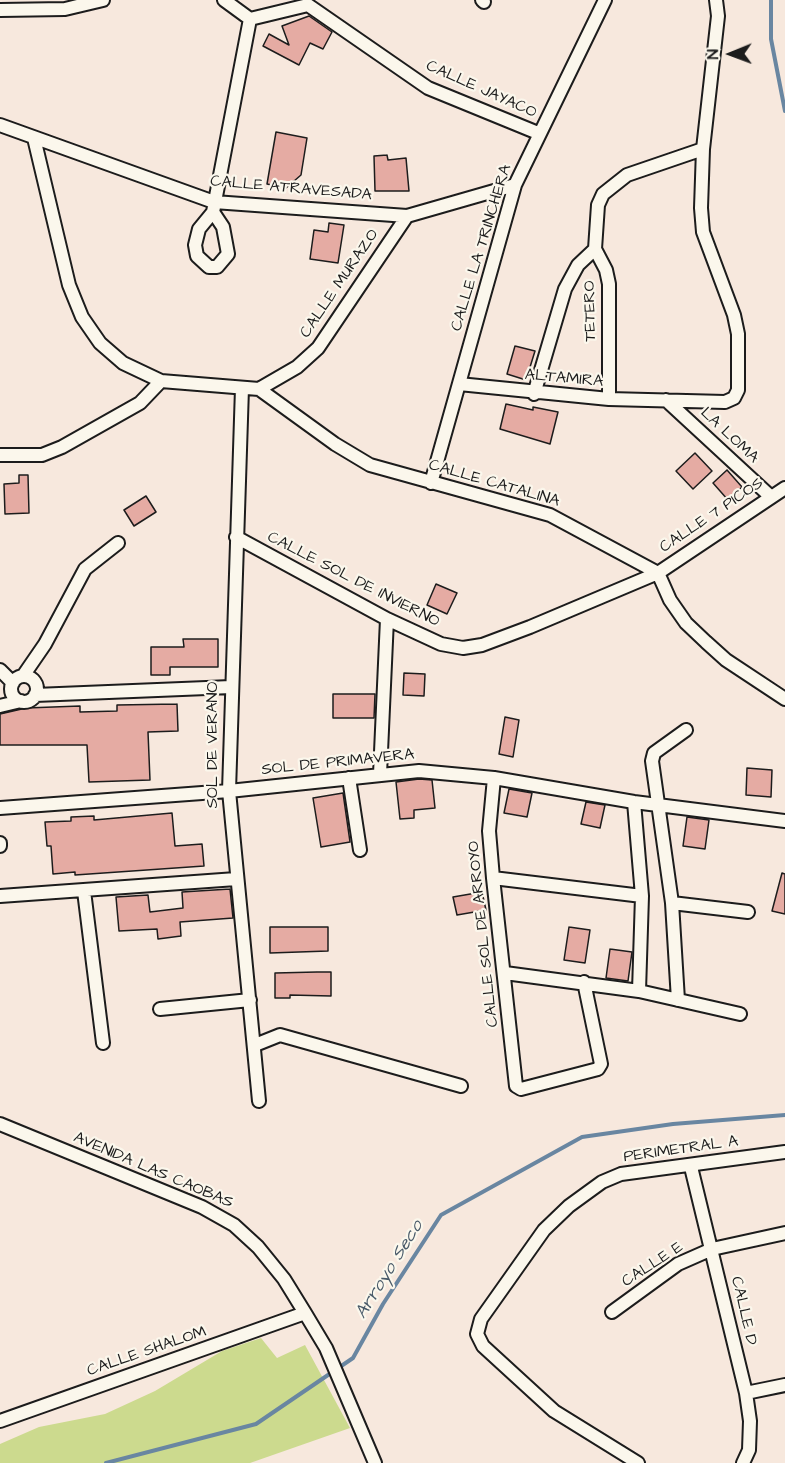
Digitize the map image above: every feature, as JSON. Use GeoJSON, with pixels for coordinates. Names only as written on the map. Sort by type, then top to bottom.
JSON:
{"type":"FeatureCollection","features":[{"type":"Feature","properties":{"kind":"street"},"geometry":{"type":"LineString","coordinates":[[0,10],[65,9],[103,0]]}},
{"type":"Feature","properties":{"kind":"street"},"geometry":{"type":"LineString","coordinates":[[213,207],[250,19],[224,0]]}},
{"type":"Feature","properties":{"kind":"street","name":"CALLE LA TRINCHERA"},"geometry":{"type":"LineString","coordinates":[[431,483],[515,185],[605,0]]}},
{"type":"Feature","properties":{"kind":"street","name":"ALTAMIRA"},"geometry":{"type":"LineString","coordinates":[[459,384],[534,394],[609,399],[725,402],[734,398],[738,390],[738,334],[735,315],[703,231],[701,208],[703,149],[718,16],[716,0]]}},
{"type":"Feature","properties":{"kind":"street","name":"CALLE JAYACO"},"geometry":{"type":"LineString","coordinates":[[250,19],[309,3],[428,88],[538,134]]}},
{"type":"Feature","properties":{"kind":"street","name":"CALLE ATRAVESADA"},"geometry":{"type":"LineString","coordinates":[[0,125],[213,207],[407,216],[515,185]]}},
{"type":"Feature","properties":{"kind":"street"},"geometry":{"type":"LineString","coordinates":[[34,138],[69,285],[82,317],[100,343],[123,363],[161,381],[259,389]]}},
{"type":"Feature","properties":{"kind":"street","name":"TETERO"},"geometry":{"type":"LineString","coordinates":[[609,399],[608,277],[595,249],[598,205],[603,194],[627,175],[703,149]]}},
{"type":"Feature","properties":{"kind":"street","name":"CALLE MURAZO"},"geometry":{"type":"LineString","coordinates":[[259,389],[297,367],[318,348],[407,216]]}},
{"type":"Feature","properties":{"kind":"street"},"geometry":{"type":"LineString","coordinates":[[534,394],[566,289],[578,265],[595,249]]}},
{"type":"Feature","properties":{"kind":"street"},"geometry":{"type":"LineString","coordinates":[[0,455],[42,455],[62,447],[140,403],[161,381]]}},
{"type":"Feature","properties":{"kind":"street","name":"SOL DE VERANO"},"geometry":{"type":"LineString","coordinates":[[242,388],[229,791],[259,1101]]}},
{"type":"Feature","properties":{"kind":"street","name":"CALLE CATALINA"},"geometry":{"type":"LineString","coordinates":[[259,389],[335,444],[370,465],[431,483],[486,495],[550,515],[658,573]]}},
{"type":"Feature","properties":{"kind":"street","name":"LA LOMA"},"geometry":{"type":"LineString","coordinates":[[666,400],[770,496]]}},
{"type":"Feature","properties":{"kind":"street","name":"CALLE 7 PICOS"},"geometry":{"type":"LineString","coordinates":[[658,573],[785,488]]}},
{"type":"Feature","properties":{"kind":"street","name":"CALLE SOL DE INVIERNO"},"geometry":{"type":"LineString","coordinates":[[236,537],[387,619],[441,644],[463,648],[482,645],[566,613],[658,573]]}},
{"type":"Feature","properties":{"kind":"street"},"geometry":{"type":"LineString","coordinates":[[21,701],[12,695],[45,644],[86,569],[118,543]]}},
{"type":"Feature","properties":{"kind":"street"},"geometry":{"type":"LineString","coordinates":[[658,573],[670,600],[699,636],[726,660],[785,699]]}},
{"type":"Feature","properties":{"kind":"street"},"geometry":{"type":"LineString","coordinates":[[380,774],[387,619]]}},
{"type":"Feature","properties":{"kind":"street"},"geometry":{"type":"LineString","coordinates":[[0,670],[36,686],[35,695]]}},
{"type":"Feature","properties":{"kind":"street"},"geometry":{"type":"LineString","coordinates":[[0,706],[29,700],[35,695],[231,687]]}},
{"type":"Feature","properties":{"kind":"street"},"geometry":{"type":"LineString","coordinates":[[678,1000],[672,903],[652,757],[686,730]]}},
{"type":"Feature","properties":{"kind":"street","name":"SOL DE PRIMAVERA"},"geometry":{"type":"LineString","coordinates":[[0,808],[229,791],[418,771],[494,778],[634,802],[785,821]]}},
{"type":"Feature","properties":{"kind":"street"},"geometry":{"type":"LineString","coordinates":[[349,778],[360,850]]}},
{"type":"Feature","properties":{"kind":"street","name":"CALLE SOL DE ARROYO"},"geometry":{"type":"LineString","coordinates":[[494,778],[489,831],[516,1086],[526,1089],[598,1069],[601,1064],[584,982]]}},
{"type":"Feature","properties":{"kind":"street"},"geometry":{"type":"LineString","coordinates":[[634,802],[642,896],[639,991]]}},
{"type":"Feature","properties":{"kind":"street"},"geometry":{"type":"LineString","coordinates":[[493,878],[642,896]]}},
{"type":"Feature","properties":{"kind":"street"},"geometry":{"type":"LineString","coordinates":[[0,896],[236,879]]}},
{"type":"Feature","properties":{"kind":"street"},"geometry":{"type":"LineString","coordinates":[[84,891],[103,1043]]}},
{"type":"Feature","properties":{"kind":"street"},"geometry":{"type":"LineString","coordinates":[[672,903],[748,912]]}},
{"type":"Feature","properties":{"kind":"street"},"geometry":{"type":"LineString","coordinates":[[505,973],[639,991],[740,1014]]}},
{"type":"Feature","properties":{"kind":"street"},"geometry":{"type":"LineString","coordinates":[[160,1009],[250,1000]]}},
{"type":"Feature","properties":{"kind":"street"},"geometry":{"type":"LineString","coordinates":[[255,1045],[280,1035],[461,1086]]}},
{"type":"Feature","properties":{"kind":"street","name":"AVENIDA LAS CAOBAS"},"geometry":{"type":"LineString","coordinates":[[0,1124],[202,1208],[234,1224],[271,1263],[326,1348],[375,1463]]}},
{"type":"Feature","properties":{"kind":"street","name":"PERIMETRAL A"},"geometry":{"type":"LineString","coordinates":[[638,1463],[621,1455],[554,1411],[483,1347],[477,1334],[481,1318],[544,1230],[569,1206],[602,1182],[621,1174],[691,1167],[785,1152]]}},
{"type":"Feature","properties":{"kind":"street","name":"CALLE D"},"geometry":{"type":"LineString","coordinates":[[691,1167],[746,1393],[750,1421],[749,1450],[743,1463]]}},
{"type":"Feature","properties":{"kind":"street","name":"CALLE E"},"geometry":{"type":"LineString","coordinates":[[612,1312],[678,1264],[712,1249],[785,1233]]}},
{"type":"Feature","properties":{"kind":"street","name":"CALLE SHALOM"},"geometry":{"type":"LineString","coordinates":[[0,1421],[305,1313]]}},
{"type":"Feature","properties":{"kind":"street"},"geometry":{"type":"LineString","coordinates":[[746,1393],[785,1384]]}},
{"type":"Feature","properties":{"kind":"green space"},"geometry":{"type":"Polygon","coordinates":[[[261,1338],[277,1358],[305,1345],[350,1428],[250,1463],[0,1463],[0,1444],[39,1427],[105,1414],[155,1391],[222,1351],[261,1338]]]}},
{"type":"Feature","properties":{"kind":"building"},"geometry":{"type":"Polygon","coordinates":[[[309,16],[332,32],[323,49],[310,43],[299,65],[263,46],[269,34],[289,45],[282,26],[309,16]]]}},
{"type":"Feature","properties":{"kind":"building"},"geometry":{"type":"Polygon","coordinates":[[[276,132],[307,138],[301,175],[286,188],[267,184],[276,132]]]}},
{"type":"Feature","properties":{"kind":"building"},"geometry":{"type":"Polygon","coordinates":[[[387,155],[388,160],[406,158],[409,191],[375,191],[374,156],[387,155]]]}},
{"type":"Feature","properties":{"kind":"building"},"geometry":{"type":"Polygon","coordinates":[[[329,223],[344,225],[338,263],[310,259],[314,230],[328,232],[329,223]]]}},
{"type":"Feature","properties":{"kind":"building"},"geometry":{"type":"Polygon","coordinates":[[[515,346],[535,351],[526,380],[507,374],[515,346]]]}},
{"type":"Feature","properties":{"kind":"building"},"geometry":{"type":"Polygon","coordinates":[[[506,404],[533,410],[533,407],[558,412],[550,444],[500,429],[506,404]]]}},
{"type":"Feature","properties":{"kind":"building"},"geometry":{"type":"Polygon","coordinates":[[[695,453],[712,471],[693,489],[676,471],[695,453]]]}},
{"type":"Feature","properties":{"kind":"building"},"geometry":{"type":"Polygon","coordinates":[[[727,470],[742,487],[728,500],[713,483],[727,470]]]}},
{"type":"Feature","properties":{"kind":"building"},"geometry":{"type":"Polygon","coordinates":[[[19,475],[28,475],[29,513],[5,514],[4,484],[19,483],[19,475]]]}},
{"type":"Feature","properties":{"kind":"building"},"geometry":{"type":"Polygon","coordinates":[[[146,496],[156,512],[134,526],[124,510],[146,496]]]}},
{"type":"Feature","properties":{"kind":"building"},"geometry":{"type":"Polygon","coordinates":[[[436,584],[457,593],[447,614],[427,605],[436,584]]]}},
{"type":"Feature","properties":{"kind":"building"},"geometry":{"type":"Polygon","coordinates":[[[183,639],[218,639],[218,667],[170,667],[170,675],[151,675],[151,647],[184,647],[183,639]]]}},
{"type":"Feature","properties":{"kind":"building"},"geometry":{"type":"Polygon","coordinates":[[[404,673],[425,674],[424,696],[403,695],[404,673]]]}},
{"type":"Feature","properties":{"kind":"building"},"geometry":{"type":"Polygon","coordinates":[[[333,694],[375,694],[374,718],[333,718],[333,694]]]}},
{"type":"Feature","properties":{"kind":"building"},"geometry":{"type":"Polygon","coordinates":[[[177,704],[178,731],[148,732],[150,780],[89,782],[87,745],[0,745],[0,714],[26,708],[80,706],[80,712],[117,711],[117,705],[177,704]]]}},
{"type":"Feature","properties":{"kind":"building"},"geometry":{"type":"Polygon","coordinates":[[[505,717],[519,720],[513,757],[499,754],[505,717]]]}},
{"type":"Feature","properties":{"kind":"building"},"geometry":{"type":"Polygon","coordinates":[[[747,768],[772,770],[771,797],[746,795],[747,768]]]}},
{"type":"Feature","properties":{"kind":"building"},"geometry":{"type":"Polygon","coordinates":[[[432,780],[435,808],[414,810],[414,818],[400,819],[396,782],[432,780]]]}},
{"type":"Feature","properties":{"kind":"building"},"geometry":{"type":"Polygon","coordinates":[[[509,789],[532,793],[527,817],[504,813],[509,789]]]}},
{"type":"Feature","properties":{"kind":"building"},"geometry":{"type":"Polygon","coordinates":[[[343,793],[350,842],[321,847],[313,798],[343,793]]]}},
{"type":"Feature","properties":{"kind":"building"},"geometry":{"type":"Polygon","coordinates":[[[586,802],[605,805],[600,828],[581,824],[586,802]]]}},
{"type":"Feature","properties":{"kind":"building"},"geometry":{"type":"Polygon","coordinates":[[[172,813],[175,846],[202,844],[204,866],[75,875],[75,872],[53,874],[51,846],[47,846],[45,822],[71,821],[71,817],[94,816],[94,820],[172,813]]]}},
{"type":"Feature","properties":{"kind":"building"},"geometry":{"type":"Polygon","coordinates":[[[687,817],[709,820],[705,849],[683,846],[687,817]]]}},
{"type":"Feature","properties":{"kind":"building"},"geometry":{"type":"Polygon","coordinates":[[[782,873],[785,874],[785,914],[772,911],[782,873]]]}},
{"type":"Feature","properties":{"kind":"building"},"geometry":{"type":"Polygon","coordinates":[[[230,889],[233,918],[180,922],[181,936],[158,939],[157,929],[119,931],[116,897],[148,895],[150,912],[183,908],[182,892],[230,889]]]}},
{"type":"Feature","properties":{"kind":"building"},"geometry":{"type":"Polygon","coordinates":[[[482,892],[486,910],[457,915],[453,897],[482,892]]]}},
{"type":"Feature","properties":{"kind":"building"},"geometry":{"type":"Polygon","coordinates":[[[270,927],[328,927],[328,951],[270,953],[270,927]]]}},
{"type":"Feature","properties":{"kind":"building"},"geometry":{"type":"Polygon","coordinates":[[[569,927],[590,930],[585,963],[564,960],[569,927]]]}},
{"type":"Feature","properties":{"kind":"building"},"geometry":{"type":"Polygon","coordinates":[[[610,949],[632,952],[628,981],[606,978],[610,949]]]}},
{"type":"Feature","properties":{"kind":"building"},"geometry":{"type":"Polygon","coordinates":[[[331,972],[331,996],[290,995],[290,998],[275,998],[275,973],[331,972]]]}},
{"type":"Feature","properties":{"kind":"waterway","name":"Arroyo Seco"},"geometry":{"type":"LineString","coordinates":[[771,0],[771,39],[785,111]]}},
{"type":"Feature","properties":{"kind":"waterway","name":"Arroyo Seco"},"geometry":{"type":"LineString","coordinates":[[106,1463],[256,1424],[353,1358],[383,1304],[441,1215],[582,1137],[673,1124],[785,1115]]}}]}
